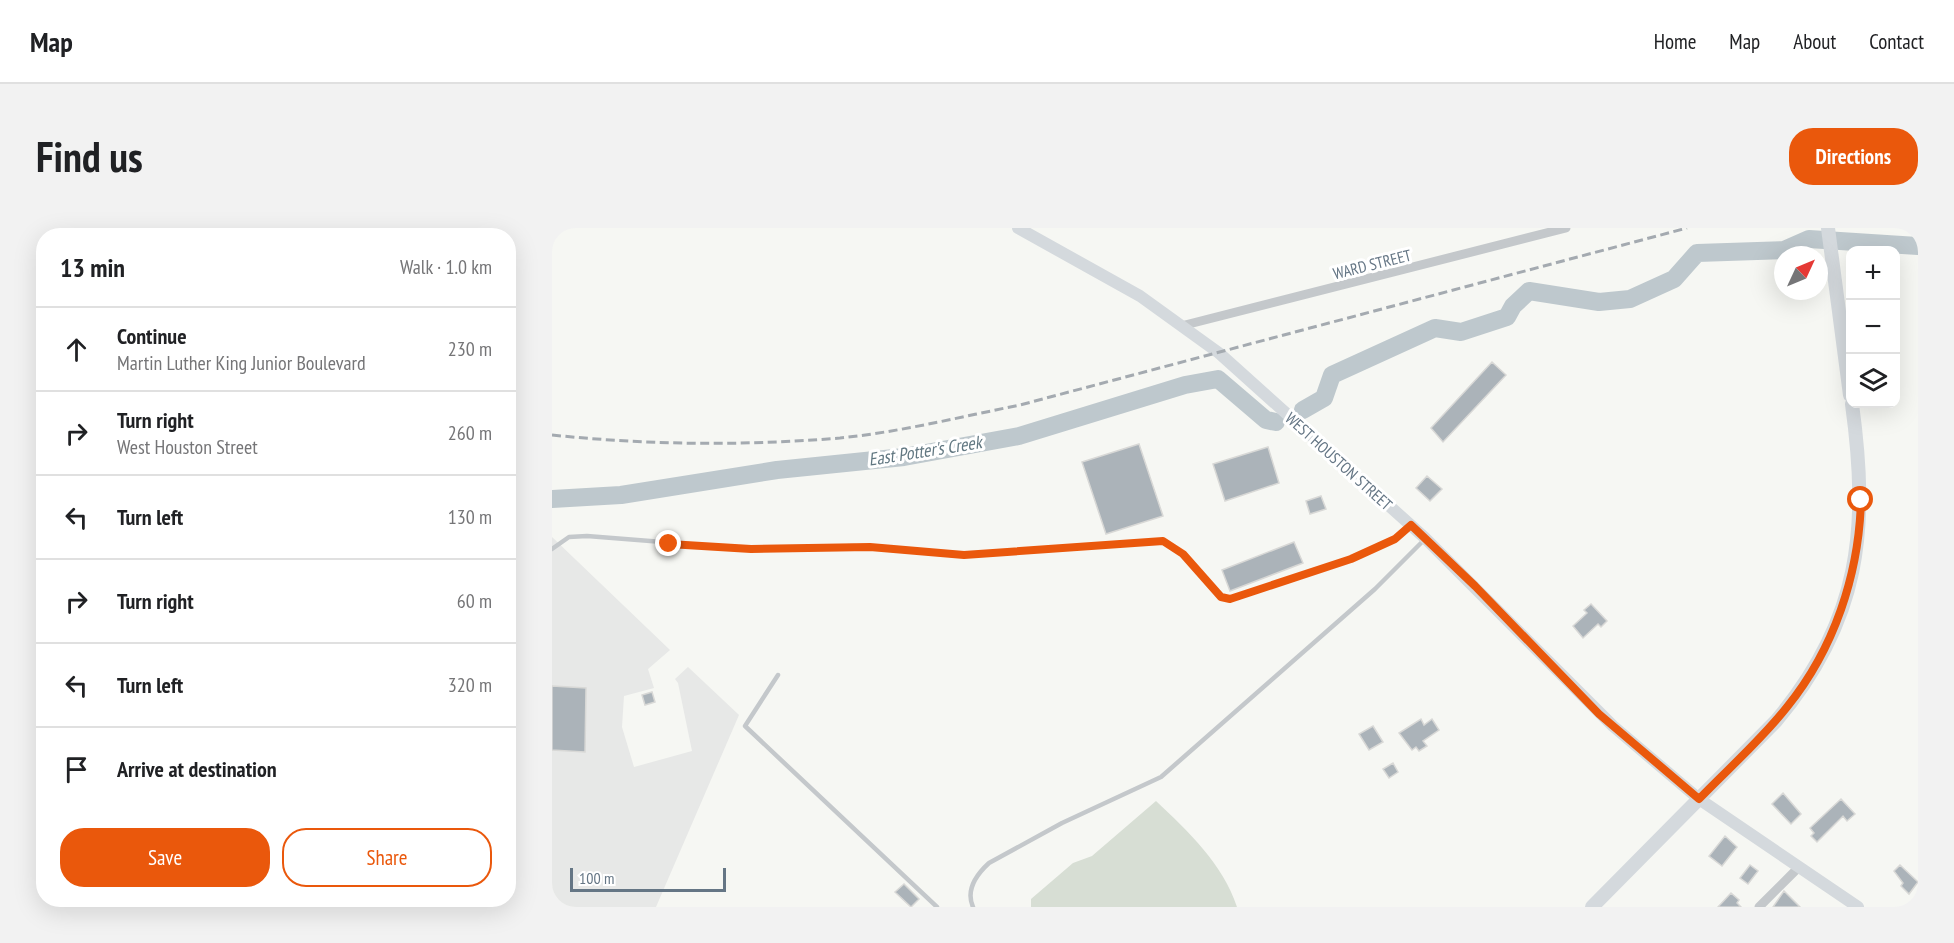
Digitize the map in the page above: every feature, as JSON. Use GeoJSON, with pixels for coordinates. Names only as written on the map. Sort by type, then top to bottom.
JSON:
{"type":"FeatureCollection","features":[{"type":"Feature","properties":{"kind":"main road"},"geometry":{"type":"LineString","coordinates":[[1828,228],[1846,359]]}},
{"type":"Feature","properties":{"kind":"main road"},"geometry":{"type":"LineString","coordinates":[[1592,907],[1788,706],[1815,666],[1840,612],[1856,556],[1861,517],[1859,455],[1853,408]]}},
{"type":"Feature","properties":{"kind":"street","name":"WEST HOUSTON STREET"},"geometry":{"type":"LineString","coordinates":[[1018,228],[1110,278],[1185,326],[1220,353],[1425,538],[1599,714],[1699,799],[1858,907]]}},
{"type":"Feature","properties":{"kind":"street","name":"WARD STREET"},"geometry":{"type":"LineString","coordinates":[[1185,326],[1566,228]]}},
{"type":"Feature","properties":{"kind":"street"},"geometry":{"type":"LineString","coordinates":[[1759,907],[1799,867]]}},
{"type":"Feature","properties":{"kind":"lane"},"geometry":{"type":"LineString","coordinates":[[552,549],[569,537],[587,536],[751,549],[854,546],[951,555],[1163,541],[1183,554],[1221,597],[1230,599],[1351,559],[1395,539],[1411,525]]}},
{"type":"Feature","properties":{"kind":"lane"},"geometry":{"type":"LineString","coordinates":[[973,907],[971,887],[989,863],[1062,823],[1133,793],[1168,773],[1375,589],[1425,538]]}},
{"type":"Feature","properties":{"kind":"lane"},"geometry":{"type":"LineString","coordinates":[[778,675],[745,726],[938,907]]}},
{"type":"Feature","properties":{"kind":"shaded area"},"geometry":{"type":"Polygon","coordinates":[[[552,537],[670,650],[648,669],[654,688],[624,696],[622,727],[634,767],[692,751],[678,683],[675,679],[688,667],[739,715],[656,907],[552,907],[552,537]]]}},
{"type":"Feature","properties":{"kind":"shaded area"},"geometry":{"type":"Polygon","coordinates":[[[1156,801],[1192,836],[1214,862],[1231,891],[1237,907],[1031,907],[1031,899],[1073,863],[1092,856],[1156,801]]]}},
{"type":"Feature","properties":{"kind":"building"},"geometry":{"type":"Polygon","coordinates":[[[1492,362],[1506,375],[1443,442],[1431,428],[1492,362]]]}},
{"type":"Feature","properties":{"kind":"building"},"geometry":{"type":"Polygon","coordinates":[[[1139,444],[1163,516],[1106,534],[1082,462],[1139,444]]]}},
{"type":"Feature","properties":{"kind":"building"},"geometry":{"type":"Polygon","coordinates":[[[1268,447],[1279,483],[1225,501],[1213,464],[1268,447]]]}},
{"type":"Feature","properties":{"kind":"building"},"geometry":{"type":"Polygon","coordinates":[[[1427,476],[1442,489],[1430,501],[1416,488],[1427,476]]]}},
{"type":"Feature","properties":{"kind":"building"},"geometry":{"type":"Polygon","coordinates":[[[1321,496],[1326,509],[1310,514],[1306,501],[1321,496]]]}},
{"type":"Feature","properties":{"kind":"building"},"geometry":{"type":"Polygon","coordinates":[[[1294,542],[1303,563],[1230,591],[1222,570],[1294,542]]]}},
{"type":"Feature","properties":{"kind":"building"},"geometry":{"type":"Polygon","coordinates":[[[1591,604],[1607,621],[1601,627],[1598,624],[1583,638],[1573,626],[1587,613],[1584,610],[1591,604]]]}},
{"type":"Feature","properties":{"kind":"building"},"geometry":{"type":"Polygon","coordinates":[[[552,686],[586,688],[585,752],[552,750],[552,686]]]}},
{"type":"Feature","properties":{"kind":"building"},"geometry":{"type":"Polygon","coordinates":[[[652,692],[655,702],[645,705],[642,695],[652,692]]]}},
{"type":"Feature","properties":{"kind":"building"},"geometry":{"type":"Polygon","coordinates":[[[1421,719],[1424,725],[1432,719],[1439,730],[1423,741],[1427,746],[1419,751],[1416,747],[1412,750],[1399,733],[1421,719]]]}},
{"type":"Feature","properties":{"kind":"building"},"geometry":{"type":"Polygon","coordinates":[[[1373,726],[1383,742],[1369,750],[1359,734],[1373,726]]]}},
{"type":"Feature","properties":{"kind":"building"},"geometry":{"type":"Polygon","coordinates":[[[1393,763],[1398,772],[1389,778],[1383,769],[1393,763]]]}},
{"type":"Feature","properties":{"kind":"building"},"geometry":{"type":"Polygon","coordinates":[[[1783,793],[1801,814],[1791,824],[1772,804],[1783,793]]]}},
{"type":"Feature","properties":{"kind":"building"},"geometry":{"type":"Polygon","coordinates":[[[1841,799],[1855,814],[1847,821],[1843,816],[1817,842],[1811,836],[1814,833],[1810,828],[1841,799]]]}},
{"type":"Feature","properties":{"kind":"building"},"geometry":{"type":"Polygon","coordinates":[[[1725,836],[1737,847],[1722,866],[1709,856],[1725,836]]]}},
{"type":"Feature","properties":{"kind":"building"},"geometry":{"type":"Polygon","coordinates":[[[1750,865],[1758,871],[1748,884],[1740,878],[1750,865]]]}},
{"type":"Feature","properties":{"kind":"building"},"geometry":{"type":"Polygon","coordinates":[[[1900,865],[1918,882],[1909,894],[1901,886],[1903,883],[1894,871],[1900,865]]]}},
{"type":"Feature","properties":{"kind":"building"},"geometry":{"type":"Polygon","coordinates":[[[904,884],[919,899],[911,907],[895,892],[904,884]]]}},
{"type":"Feature","properties":{"kind":"building"},"geometry":{"type":"Polygon","coordinates":[[[1784,891],[1800,907],[1773,907],[1784,891]]]}},
{"type":"Feature","properties":{"kind":"building"},"geometry":{"type":"Polygon","coordinates":[[[1731,893],[1739,900],[1737,903],[1741,907],[1718,907],[1731,893]]]}},
{"type":"Feature","properties":{"kind":"waterway","name":"East Potter's Creek"},"geometry":{"type":"LineString","coordinates":[[1303,410],[1324,398],[1332,375],[1435,328],[1461,332],[1507,317],[1513,306],[1529,291],[1599,302],[1630,299],[1674,279],[1697,253],[1784,250],[1809,239],[1918,246]]}},
{"type":"Feature","properties":{"kind":"waterway","name":"East Potter's Creek"},"geometry":{"type":"LineString","coordinates":[[552,499],[621,495],[777,470],[904,457],[1019,436],[1185,385],[1218,379],[1266,420],[1276,422]]}},
{"type":"Feature","properties":{"kind":"railway"},"geometry":{"type":"LineString","coordinates":[[552,435],[624,441],[732,443],[840,438],[908,428],[1020,405],[1687,228]]}},
{"type":"Feature","properties":{"kind":"route"},"geometry":{"type":"LineString","coordinates":[[669,544],[751,549],[854,546],[924,554],[964,555],[1163,541],[1183,554],[1221,597],[1235,599],[1351,559],[1395,539],[1411,525],[1475,586],[1599,714],[1699,799],[1776,721],[1798,693],[1825,649],[1847,594],[1852,574],[1859,535],[1861,500]]}}]}
